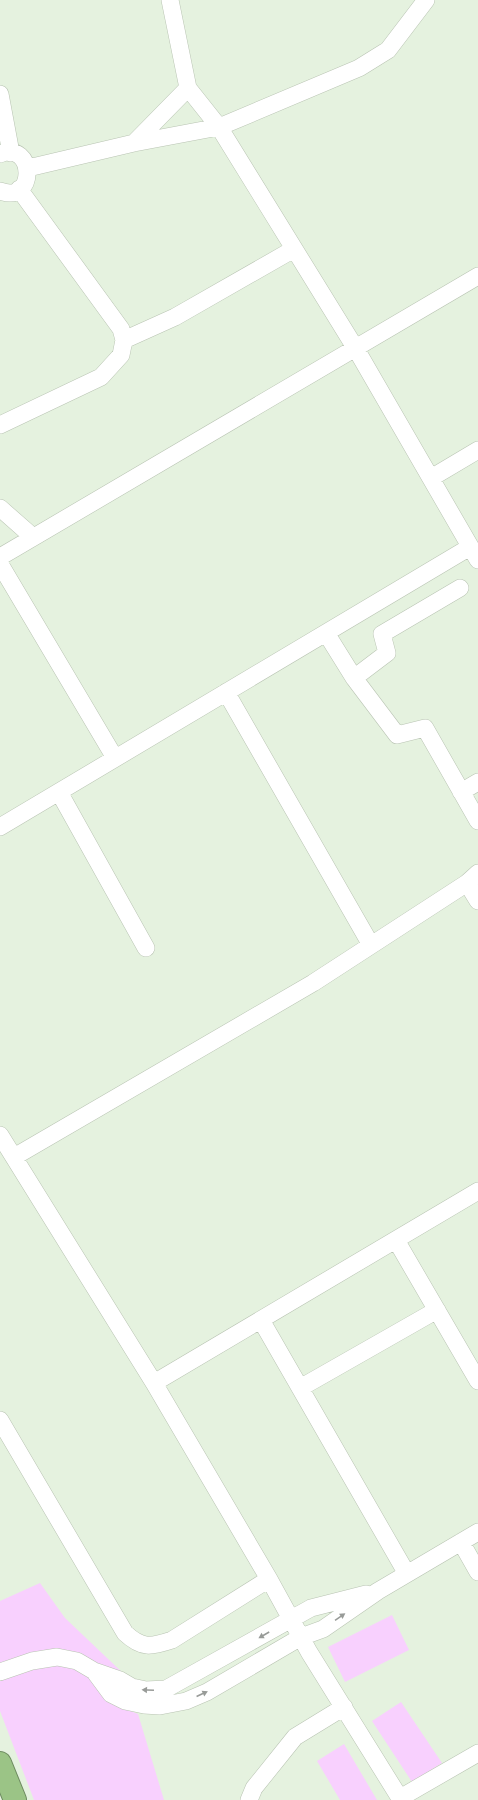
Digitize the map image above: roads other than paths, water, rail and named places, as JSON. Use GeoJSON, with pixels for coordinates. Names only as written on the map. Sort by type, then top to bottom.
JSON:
{"type":"FeatureCollection","features":[{"type":"Feature","properties":{"kind":"highway"},"geometry":{"type":"LineString","coordinates":[[0,1763],[15,1800]]}},
{"type":"Feature","properties":{"kind":"street"},"geometry":{"type":"LineString","coordinates":[[0,826],[326,633],[474,554],[432,478],[356,349],[218,127],[188,88],[170,0]]}},
{"type":"Feature","properties":{"kind":"street"},"geometry":{"type":"LineString","coordinates":[[28,168],[134,143],[218,127],[359,68],[376,59],[388,50],[426,0]]}},
{"type":"Feature","properties":{"kind":"street"},"geometry":{"type":"LineString","coordinates":[[134,143],[188,88]]}},
{"type":"Feature","properties":{"kind":"street"},"geometry":{"type":"LineString","coordinates":[[0,94],[6,154],[19,156],[25,161],[28,168],[28,176],[25,184],[19,190],[12,192],[0,191]]}},
{"type":"Feature","properties":{"kind":"street"},"geometry":{"type":"LineString","coordinates":[[0,425],[101,377],[121,355],[124,340],[121,329],[19,190]]}},
{"type":"Feature","properties":{"kind":"street"},"geometry":{"type":"LineString","coordinates":[[124,340],[175,317],[294,249]]}},
{"type":"Feature","properties":{"kind":"street"},"geometry":{"type":"LineString","coordinates":[[0,556],[356,349],[478,276]]}},
{"type":"Feature","properties":{"kind":"street"},"geometry":{"type":"LineString","coordinates":[[432,478],[478,450]]}},
{"type":"Feature","properties":{"kind":"street"},"geometry":{"type":"LineString","coordinates":[[0,508],[33,537]]}},
{"type":"Feature","properties":{"kind":"street"},"geometry":{"type":"LineString","coordinates":[[0,564],[115,758]]}},
{"type":"Feature","properties":{"kind":"street"},"geometry":{"type":"LineString","coordinates":[[354,678],[387,653],[382,634],[460,588]]}},
{"type":"Feature","properties":{"kind":"street"},"geometry":{"type":"LineString","coordinates":[[326,633],[354,678],[397,735],[425,728],[478,821]]}},
{"type":"Feature","properties":{"kind":"street"},"geometry":{"type":"LineString","coordinates":[[226,692],[371,945]]}},
{"type":"Feature","properties":{"kind":"street"},"geometry":{"type":"LineString","coordinates":[[461,792],[478,782]]}},
{"type":"Feature","properties":{"kind":"street"},"geometry":{"type":"LineString","coordinates":[[58,792],[146,948]]}},
{"type":"Feature","properties":{"kind":"street"},"geometry":{"type":"LineString","coordinates":[[14,1157],[313,983],[472,878],[478,901]]}},
{"type":"Feature","properties":{"kind":"street"},"geometry":{"type":"LineString","coordinates":[[0,1135],[154,1383],[269,1579],[301,1637],[400,1799],[478,1754]]}},
{"type":"Feature","properties":{"kind":"street"},"geometry":{"type":"LineString","coordinates":[[154,1383],[478,1191]]}},
{"type":"Feature","properties":{"kind":"street"},"geometry":{"type":"LineString","coordinates":[[396,1240],[478,1381]]}},
{"type":"Feature","properties":{"kind":"street"},"geometry":{"type":"LineString","coordinates":[[300,1388],[437,1310]]}},
{"type":"Feature","properties":{"kind":"street"},"geometry":{"type":"LineString","coordinates":[[261,1320],[407,1574]]}},
{"type":"Feature","properties":{"kind":"street"},"geometry":{"type":"LineString","coordinates":[[0,1420],[125,1633],[137,1643],[154,1646],[172,1640],[269,1579]]}},
{"type":"Feature","properties":{"kind":"street"},"geometry":{"type":"LineString","coordinates":[[94,1671],[111,1694],[125,1701],[144,1705],[170,1705],[186,1701],[207,1692],[301,1637],[323,1629],[378,1591],[478,1532]]}},
{"type":"Feature","properties":{"kind":"street"},"geometry":{"type":"LineString","coordinates":[[461,1542],[478,1572]]}},
{"type":"Feature","properties":{"kind":"street"},"geometry":{"type":"LineString","coordinates":[[0,1672],[32,1661],[56,1657],[77,1662],[94,1671],[120,1680],[132,1687],[146,1690],[166,1689],[311,1608],[378,1591]]}},
{"type":"Feature","properties":{"kind":"street"},"geometry":{"type":"LineString","coordinates":[[311,1608],[323,1629]]}},
{"type":"Feature","properties":{"kind":"street"},"geometry":{"type":"LineString","coordinates":[[249,1800],[254,1788],[295,1736],[344,1707]]}}]}
